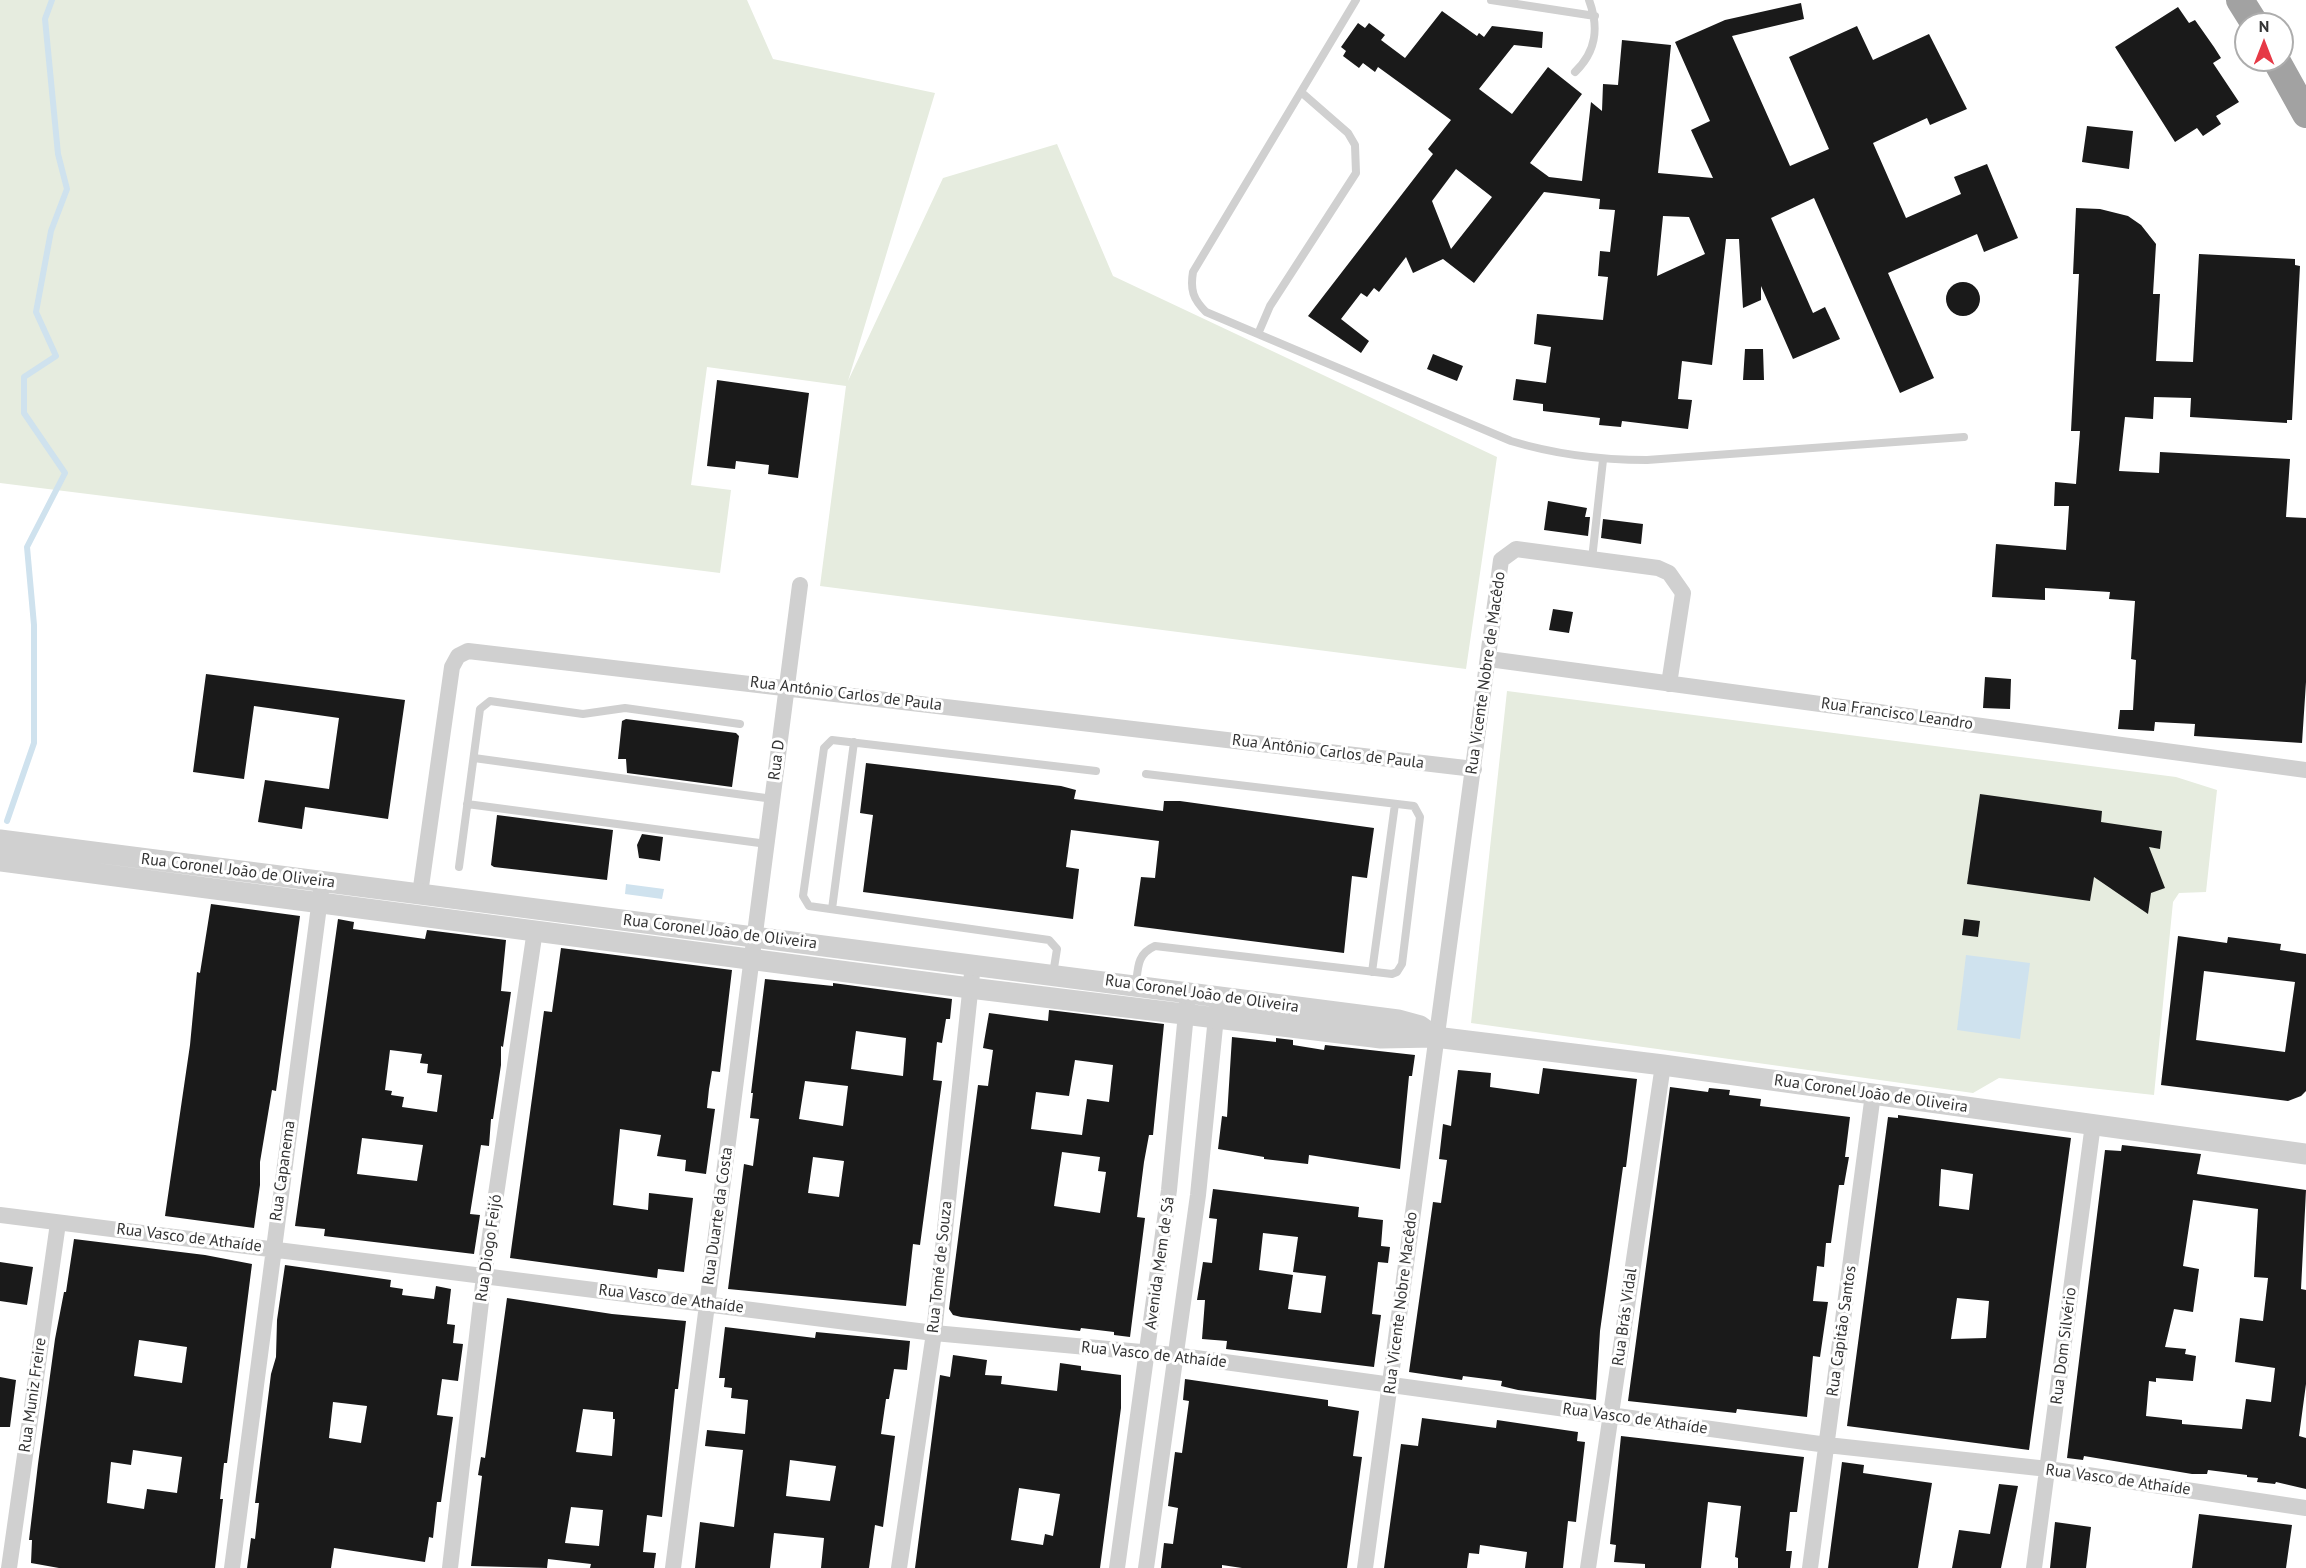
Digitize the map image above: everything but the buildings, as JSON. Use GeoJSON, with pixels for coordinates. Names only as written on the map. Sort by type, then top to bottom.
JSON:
{"type":"FeatureCollection","features":[{"type":"Feature","properties":{"kind":"highway"},"geometry":{"type":"LineString","coordinates":[[2283,72],[2306,114]]}},
{"type":"Feature","properties":{"kind":"street","name":"Rua Vicente Nobre de Macêdo"},"geometry":{"type":"LineString","coordinates":[[1435,1037],[1474,769],[1501,560],[1516,549],[1658,568],[1676,581],[1683,593],[1669,684]]}},
{"type":"Feature","properties":{"kind":"street","name":"Rua D"},"geometry":{"type":"LineString","coordinates":[[755,935],[800,585]]}},
{"type":"Feature","properties":{"kind":"street","name":"Rua Antônio Carlos de Paula"},"geometry":{"type":"LineString","coordinates":[[420,894],[452,667],[458,656],[468,651],[1474,769]]}},
{"type":"Feature","properties":{"kind":"street","name":"Rua Francisco Leandro"},"geometry":{"type":"LineString","coordinates":[[1489,659],[2306,770]]}},
{"type":"Feature","properties":{"kind":"street","name":"Rua Coronel João de Oliveira"},"geometry":{"type":"LineString","coordinates":[[0,840],[321,892],[536,930],[970,988],[1398,1020],[1420,1026],[1435,1037],[1663,1065],[2306,1154]]}},
{"type":"Feature","properties":{"kind":"street","name":"Rua Coronel João de Oliveira"},"geometry":{"type":"LineString","coordinates":[[0,861],[321,892],[420,894],[755,935],[1136,986],[1187,1003]]}},
{"type":"Feature","properties":{"kind":"street","name":"Rua Capanema"},"geometry":{"type":"LineString","coordinates":[[231,1568],[321,892]]}},
{"type":"Feature","properties":{"kind":"street","name":"Rua Diogo Feijó"},"geometry":{"type":"LineString","coordinates":[[450,1568],[484,1276],[536,930]]}},
{"type":"Feature","properties":{"kind":"street","name":"Rua Duarte da Costa"},"geometry":{"type":"LineString","coordinates":[[673,1568],[755,935]]}},
{"type":"Feature","properties":{"kind":"street","name":"Rua Tomé de Souza"},"geometry":{"type":"LineString","coordinates":[[899,1568],[934,1333],[972,964]]}},
{"type":"Feature","properties":{"kind":"street","name":"Avenida Mem de Sá"},"geometry":{"type":"LineString","coordinates":[[1117,1568],[1169,1190],[1187,1003]]}},
{"type":"Feature","properties":{"kind":"street","name":"Avenida Mem de Sá"},"geometry":{"type":"LineString","coordinates":[[1147,1560],[1198,1195],[1217,1007]]}},
{"type":"Feature","properties":{"kind":"street","name":"Rua Vicente Nobre Macêdo"},"geometry":{"type":"LineString","coordinates":[[1365,1568],[1435,1037]]}},
{"type":"Feature","properties":{"kind":"street","name":"Rua Brás Vidal"},"geometry":{"type":"LineString","coordinates":[[1588,1568],[1663,1065]]}},
{"type":"Feature","properties":{"kind":"street","name":"Rua Capitão Santos"},"geometry":{"type":"LineString","coordinates":[[1810,1568],[1873,1094]]}},
{"type":"Feature","properties":{"kind":"street","name":"Rua Dom Silvério"},"geometry":{"type":"LineString","coordinates":[[2034,1568],[2093,1124]]}},
{"type":"Feature","properties":{"kind":"street"},"geometry":{"type":"LineString","coordinates":[[1169,1190],[1198,1195]]}},
{"type":"Feature","properties":{"kind":"street","name":"Rua Vasco de Athaíde"},"geometry":{"type":"LineString","coordinates":[[0,1215],[934,1333],[1174,1355],[1390,1387],[1827,1445],[2048,1469],[2306,1508]]}},
{"type":"Feature","properties":{"kind":"street","name":"Rua Muniz Freire"},"geometry":{"type":"LineString","coordinates":[[9,1568],[58,1223]]}},
{"type":"Feature","properties":{"kind":"street"},"geometry":{"type":"LineString","coordinates":[[1120,1548],[1147,1560]]}},
{"type":"Feature","properties":{"kind":"lane"},"geometry":{"type":"LineString","coordinates":[[1356,0],[1193,272],[1191,285],[1195,301],[1206,312],[1511,441],[1550,453],[1603,460],[1776,452],[1964,437]]}},
{"type":"Feature","properties":{"kind":"lane"},"geometry":{"type":"LineString","coordinates":[[1491,0],[1595,16]]}},
{"type":"Feature","properties":{"kind":"lane"},"geometry":{"type":"LineString","coordinates":[[1575,72],[1582,65],[1597,37],[1595,16],[1589,0]]}},
{"type":"Feature","properties":{"kind":"lane"},"geometry":{"type":"LineString","coordinates":[[1258,334],[1270,306],[1356,173],[1355,145],[1348,133],[1301,92]]}},
{"type":"Feature","properties":{"kind":"lane"},"geometry":{"type":"LineString","coordinates":[[1592,559],[1603,460]]}},
{"type":"Feature","properties":{"kind":"lane"},"geometry":{"type":"LineString","coordinates":[[459,867],[480,709],[490,701],[583,714],[625,708],[740,724]]}},
{"type":"Feature","properties":{"kind":"lane"},"geometry":{"type":"LineString","coordinates":[[1053,975],[1057,949],[1049,940],[809,906],[803,896],[824,748],[832,740],[1096,771]]}},
{"type":"Feature","properties":{"kind":"lane"},"geometry":{"type":"LineString","coordinates":[[832,909],[854,742]]}},
{"type":"Feature","properties":{"kind":"lane"},"geometry":{"type":"LineString","coordinates":[[474,758],[773,799]]}},
{"type":"Feature","properties":{"kind":"lane"},"geometry":{"type":"LineString","coordinates":[[1136,986],[1140,957],[1145,950],[1155,946],[1372,972],[1392,974],[1397,972],[1402,964],[1420,817],[1414,806],[1146,774]]}},
{"type":"Feature","properties":{"kind":"lane"},"geometry":{"type":"LineString","coordinates":[[467,804],[767,844]]}},
{"type":"Feature","properties":{"kind":"lane"},"geometry":{"type":"LineString","coordinates":[[1372,972],[1395,804]]}},
{"type":"Feature","properties":{"kind":"shaded area"},"geometry":{"type":"Polygon","coordinates":[[[0,0],[747,0],[773,59],[935,93],[848,381],[943,178],[1057,144],[1113,276],[1497,457],[1466,669],[820,586],[846,386],[707,367],[691,485],[731,490],[720,573],[0,483],[0,0]]]}},
{"type":"Feature","properties":{"kind":"shaded area"},"geometry":{"type":"Polygon","coordinates":[[[1507,691],[2176,777],[2217,790],[2206,892],[2179,893],[2173,902],[2154,1095],[1999,1078],[1973,1093],[1471,1023],[1507,691]]]}},
{"type":"Feature","properties":{"kind":"water"},"geometry":{"type":"Polygon","coordinates":[[[626,884],[664,889],[662,899],[625,894],[626,884]]]}},
{"type":"Feature","properties":{"kind":"water"},"geometry":{"type":"Polygon","coordinates":[[[1966,955],[2030,963],[2020,1039],[1957,1030],[1966,955]]]}},
{"type":"Feature","properties":{"kind":"waterway"},"geometry":{"type":"LineString","coordinates":[[7,821],[34,743],[34,625],[27,547],[65,473],[24,413],[24,377],[56,356],[36,312],[51,231],[67,189],[58,154],[45,19],[52,0]]}}]}
